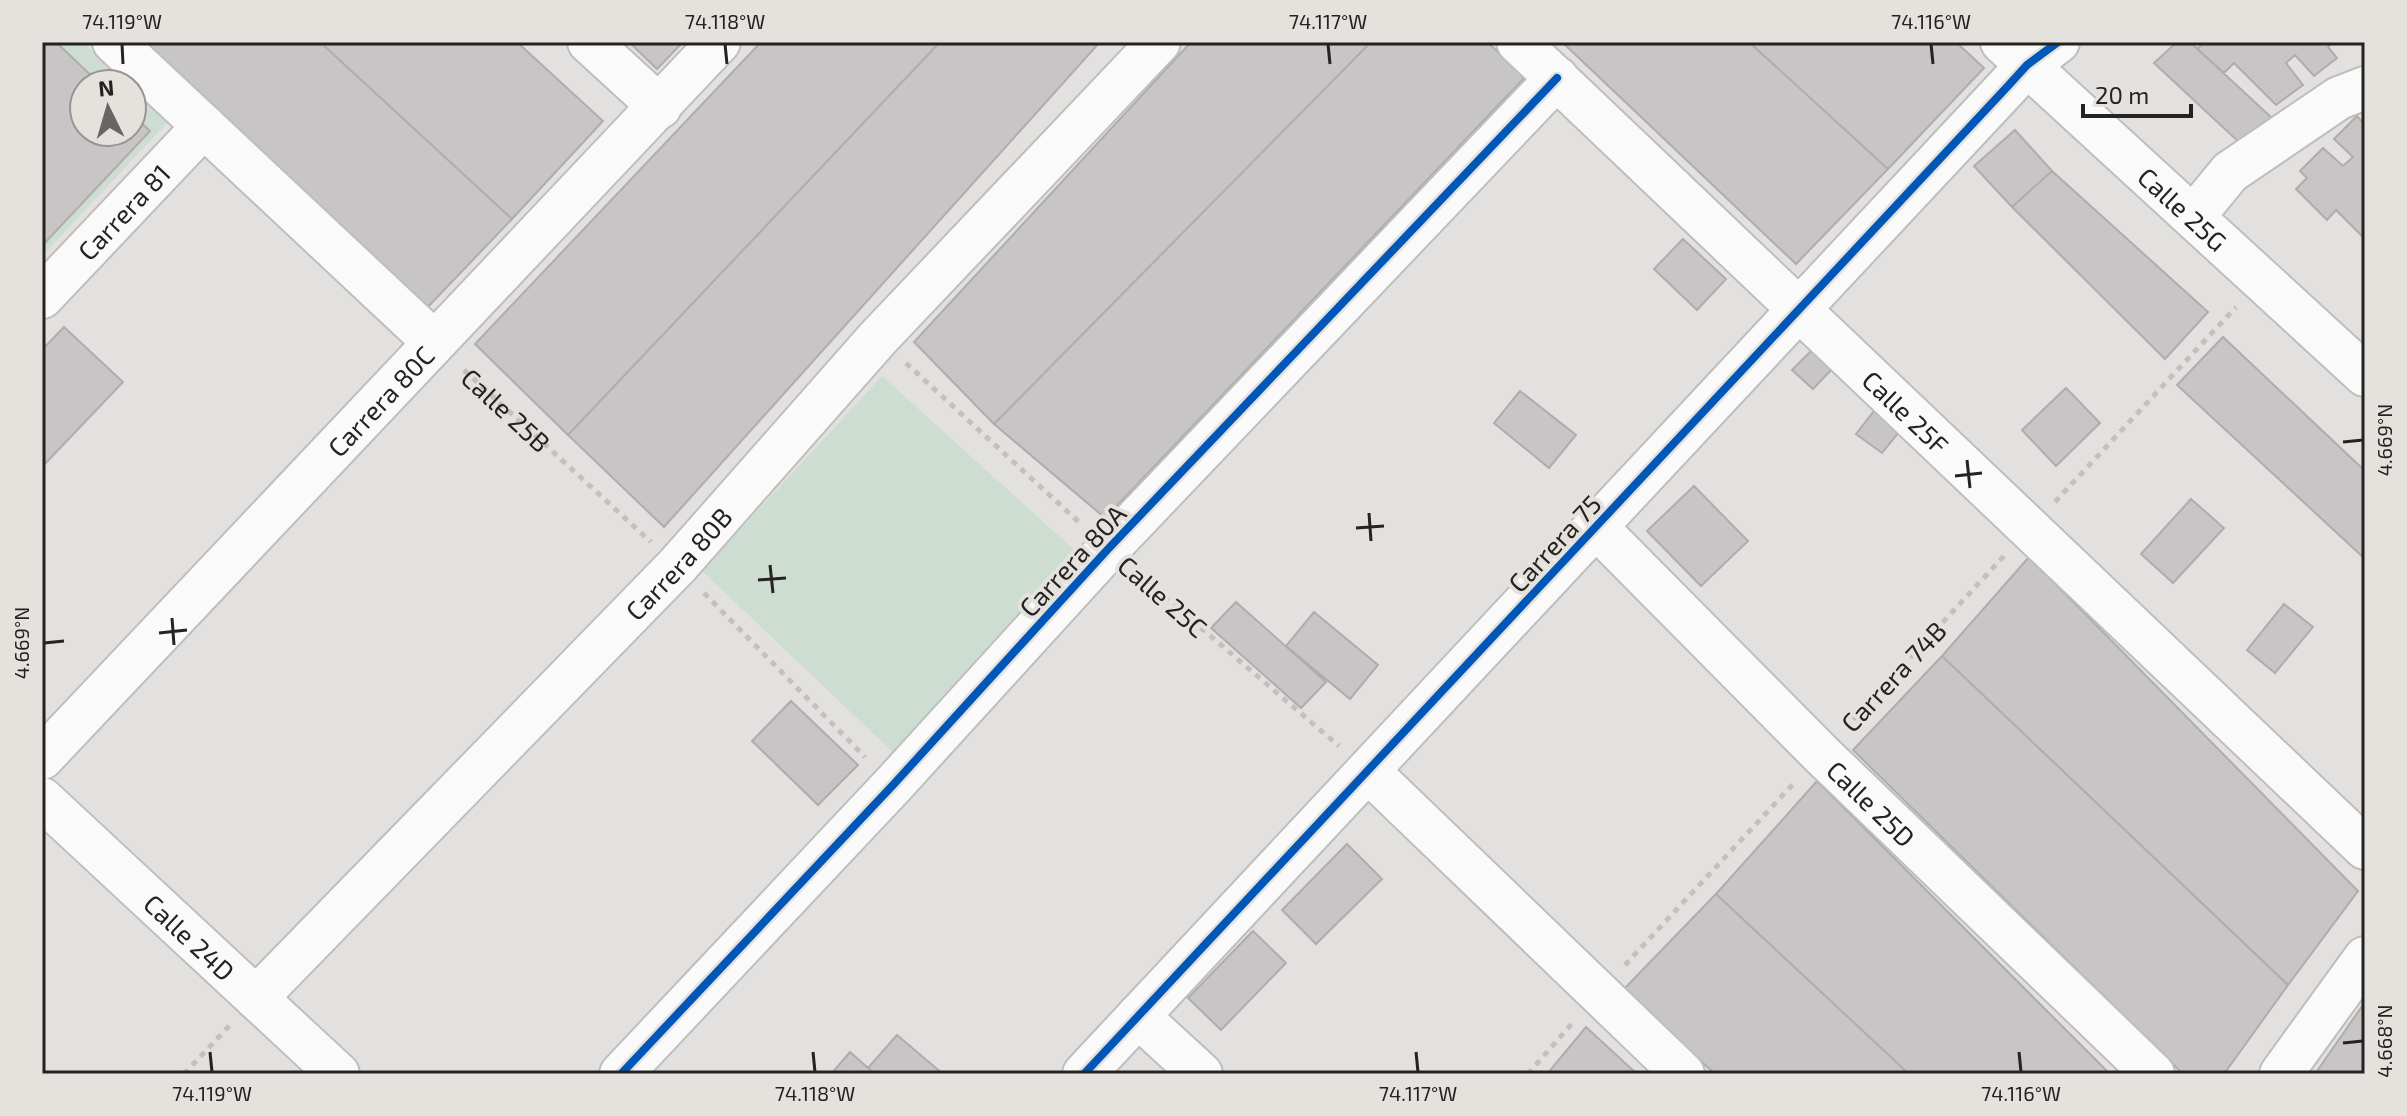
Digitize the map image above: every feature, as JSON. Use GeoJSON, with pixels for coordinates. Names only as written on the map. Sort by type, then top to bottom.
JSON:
{"type":"FeatureCollection","features":[{"type":"Feature","properties":{"kind":"street"},"geometry":{"type":"LineString","coordinates":[[114,42],[434,342]]}},
{"type":"Feature","properties":{"kind":"street"},"geometry":{"type":"LineString","coordinates":[[589,42],[660,107]]}},
{"type":"Feature","properties":{"kind":"street","name":"Carrera 80C"},"geometry":{"type":"LineString","coordinates":[[42,758],[719,42]]}},
{"type":"Feature","properties":{"kind":"street","name":"Carrera 80B"},"geometry":{"type":"LineString","coordinates":[[256,998],[677,566],[878,338],[1159,42]]}},
{"type":"Feature","properties":{"kind":"street","name":"Calle 25F"},"geometry":{"type":"LineString","coordinates":[[1518,42],[2365,848]]}},
{"type":"Feature","properties":{"kind":"street","name":"Calle 25G"},"geometry":{"type":"LineString","coordinates":[[2029,50],[2193,217],[2365,375]]}},
{"type":"Feature","properties":{"kind":"street","name":"Carrera 75"},"geometry":{"type":"LineString","coordinates":[[1084,1074],[1138,1016],[1357,762],[1596,527],[1799,311],[2029,50]]}},
{"type":"Feature","properties":{"kind":"street","name":"Carrera 80A"},"geometry":{"type":"LineString","coordinates":[[621,1074],[893,785],[1108,549],[1557,78]]}},
{"type":"Feature","properties":{"kind":"street"},"geometry":{"type":"LineString","coordinates":[[2193,217],[2230,172],[2339,98],[2365,88]]}},
{"type":"Feature","properties":{"kind":"street","name":"Carrera 81"},"geometry":{"type":"LineString","coordinates":[[42,297],[204,126]]}},
{"type":"Feature","properties":{"kind":"street","name":"Calle 25D"},"geometry":{"type":"LineString","coordinates":[[1596,527],[1821,754],[2153,1074]]}},
{"type":"Feature","properties":{"kind":"street"},"geometry":{"type":"LineString","coordinates":[[1357,762],[1683,1074]]}},
{"type":"Feature","properties":{"kind":"street","name":"Calle 24D"},"geometry":{"type":"LineString","coordinates":[[42,799],[338,1074]]}},
{"type":"Feature","properties":{"kind":"street"},"geometry":{"type":"LineString","coordinates":[[2281,1074],[2365,958]]}},
{"type":"Feature","properties":{"kind":"street"},"geometry":{"type":"LineString","coordinates":[[1138,1016],[1201,1074]]}},
{"type":"Feature","properties":{"kind":"path"},"geometry":{"type":"LineString","coordinates":[[184,1074],[256,998]]}},
{"type":"Feature","properties":{"kind":"shaded area"},"geometry":{"type":"Polygon","coordinates":[[[42,42],[82,42],[110,68],[68,68],[68,148],[144,148],[42,256],[42,42]]]}},
{"type":"Feature","properties":{"kind":"shaded area"},"geometry":{"type":"Polygon","coordinates":[[[148,103],[168,122],[148,143],[148,103]]]}},
{"type":"Feature","properties":{"kind":"shaded area"},"geometry":{"type":"Polygon","coordinates":[[[882,376],[1081,556],[897,756],[702,571],[882,376]]]}},
{"type":"Feature","properties":{"kind":"building"},"geometry":{"type":"Polygon","coordinates":[[[42,42],[56,42],[83,68],[68,68],[68,148],[134,148],[42,246],[42,42]]]}},
{"type":"Feature","properties":{"kind":"building"},"geometry":{"type":"Polygon","coordinates":[[[135,42],[320,42],[512,219],[424,311],[135,42]]]}},
{"type":"Feature","properties":{"kind":"building"},"geometry":{"type":"Polygon","coordinates":[[[320,42],[517,42],[603,121],[512,219],[320,42]]]}},
{"type":"Feature","properties":{"kind":"building"},"geometry":{"type":"Polygon","coordinates":[[[629,42],[683,42],[657,69],[629,42]]]}},
{"type":"Feature","properties":{"kind":"building"},"geometry":{"type":"Polygon","coordinates":[[[761,42],[940,42],[568,435],[475,344],[761,42]]]}},
{"type":"Feature","properties":{"kind":"building"},"geometry":{"type":"Polygon","coordinates":[[[940,42],[1100,42],[664,527],[568,435],[940,42]]]}},
{"type":"Feature","properties":{"kind":"building"},"geometry":{"type":"Polygon","coordinates":[[[1191,42],[1371,42],[994,424],[914,342],[1191,42]]]}},
{"type":"Feature","properties":{"kind":"building"},"geometry":{"type":"Polygon","coordinates":[[[1371,42],[1487,42],[1525,77],[1105,518],[994,424],[1371,42]]]}},
{"type":"Feature","properties":{"kind":"building"},"geometry":{"type":"Polygon","coordinates":[[[1562,42],[1749,42],[1888,169],[1796,264],[1562,42]]]}},
{"type":"Feature","properties":{"kind":"building"},"geometry":{"type":"Polygon","coordinates":[[[1749,42],[1956,42],[1984,68],[1888,169],[1749,42]]]}},
{"type":"Feature","properties":{"kind":"building"},"geometry":{"type":"Polygon","coordinates":[[[2177,42],[2190,42],[2273,119],[2243,146],[2154,63],[2177,42]]]}},
{"type":"Feature","properties":{"kind":"building"},"geometry":{"type":"Polygon","coordinates":[[[2205,42],[2333,42],[2328,47],[2337,58],[2314,76],[2295,55],[2286,63],[2303,85],[2276,105],[2234,63],[2224,73],[2197,49],[2205,42]]]}},
{"type":"Feature","properties":{"kind":"building"},"geometry":{"type":"Polygon","coordinates":[[[2357,116],[2363,123],[2365,121],[2365,239],[2336,210],[2327,220],[2296,189],[2307,178],[2300,171],[2323,148],[2343,166],[2353,157],[2334,139],[2357,116]]]}},
{"type":"Feature","properties":{"kind":"building"},"geometry":{"type":"Polygon","coordinates":[[[2015,130],[2052,171],[2012,207],[1974,166],[2015,130]]]}},
{"type":"Feature","properties":{"kind":"building"},"geometry":{"type":"Polygon","coordinates":[[[2052,171],[2208,312],[2165,359],[2012,207],[2052,171]]]}},
{"type":"Feature","properties":{"kind":"building"},"geometry":{"type":"Polygon","coordinates":[[[1683,239],[1726,279],[1697,310],[1654,269],[1683,239]]]}},
{"type":"Feature","properties":{"kind":"building"},"geometry":{"type":"Polygon","coordinates":[[[64,327],[123,382],[42,467],[42,350],[64,327]]]}},
{"type":"Feature","properties":{"kind":"building"},"geometry":{"type":"Polygon","coordinates":[[[2223,337],[2365,471],[2365,559],[2177,385],[2223,337]]]}},
{"type":"Feature","properties":{"kind":"building"},"geometry":{"type":"Polygon","coordinates":[[[1813,349],[1833,368],[1813,389],[1792,370],[1813,349]]]}},
{"type":"Feature","properties":{"kind":"building"},"geometry":{"type":"Polygon","coordinates":[[[2066,388],[2100,423],[2056,466],[2022,430],[2066,388]]]}},
{"type":"Feature","properties":{"kind":"building"},"geometry":{"type":"Polygon","coordinates":[[[1520,391],[1576,435],[1549,468],[1494,423],[1520,391]]]}},
{"type":"Feature","properties":{"kind":"building"},"geometry":{"type":"Polygon","coordinates":[[[1874,411],[1900,431],[1882,453],[1856,434],[1874,411]]]}},
{"type":"Feature","properties":{"kind":"building"},"geometry":{"type":"Polygon","coordinates":[[[1694,486],[1748,541],[1701,586],[1647,531],[1694,486]]]}},
{"type":"Feature","properties":{"kind":"building"},"geometry":{"type":"Polygon","coordinates":[[[2191,499],[2224,528],[2173,583],[2141,554],[2191,499]]]}},
{"type":"Feature","properties":{"kind":"building"},"geometry":{"type":"Polygon","coordinates":[[[2029,557],[2358,891],[2288,985],[1942,656],[2029,557]]]}},
{"type":"Feature","properties":{"kind":"building"},"geometry":{"type":"Polygon","coordinates":[[[1236,602],[1326,682],[1301,708],[1211,628],[1236,602]]]}},
{"type":"Feature","properties":{"kind":"building"},"geometry":{"type":"Polygon","coordinates":[[[2284,604],[2313,627],[2275,673],[2247,650],[2284,604]]]}},
{"type":"Feature","properties":{"kind":"building"},"geometry":{"type":"Polygon","coordinates":[[[1314,612],[1378,665],[1350,699],[1286,646],[1314,612]]]}},
{"type":"Feature","properties":{"kind":"building"},"geometry":{"type":"Polygon","coordinates":[[[1942,656],[2288,985],[2224,1074],[2183,1074],[1853,750],[1942,656]]]}},
{"type":"Feature","properties":{"kind":"building"},"geometry":{"type":"Polygon","coordinates":[[[791,701],[858,765],[818,805],[752,741],[791,701]]]}},
{"type":"Feature","properties":{"kind":"building"},"geometry":{"type":"Polygon","coordinates":[[[1817,781],[2110,1074],[1909,1074],[1716,894],[1817,781]]]}},
{"type":"Feature","properties":{"kind":"building"},"geometry":{"type":"Polygon","coordinates":[[[1347,844],[1382,879],[1316,944],[1282,910],[1347,844]]]}},
{"type":"Feature","properties":{"kind":"building"},"geometry":{"type":"Polygon","coordinates":[[[1716,894],[1909,1074],[1715,1074],[1623,990],[1716,894]]]}},
{"type":"Feature","properties":{"kind":"building"},"geometry":{"type":"Polygon","coordinates":[[[1253,931],[1286,963],[1221,1030],[1188,998],[1253,931]]]}},
{"type":"Feature","properties":{"kind":"building"},"geometry":{"type":"Polygon","coordinates":[[[2365,1002],[2365,1074],[2315,1074],[2365,1002]]]}},
{"type":"Feature","properties":{"kind":"building"},"geometry":{"type":"Polygon","coordinates":[[[1586,1027],[1637,1074],[1547,1074],[1586,1027]]]}},
{"type":"Feature","properties":{"kind":"building"},"geometry":{"type":"Polygon","coordinates":[[[897,1035],[943,1074],[875,1074],[868,1068],[897,1035]]]}},
{"type":"Feature","properties":{"kind":"building"},"geometry":{"type":"Polygon","coordinates":[[[850,1052],[868,1068],[875,1074],[831,1074],[850,1052]]]}},
{"type":"Feature","properties":{"kind":"cycle path"},"geometry":{"type":"LineString","coordinates":[[1084,1074],[2027,65],[2058,42]]}},
{"type":"Feature","properties":{"kind":"cycle path"},"geometry":{"type":"LineString","coordinates":[[621,1074],[893,785],[1108,549],[1557,78]]}}]}
